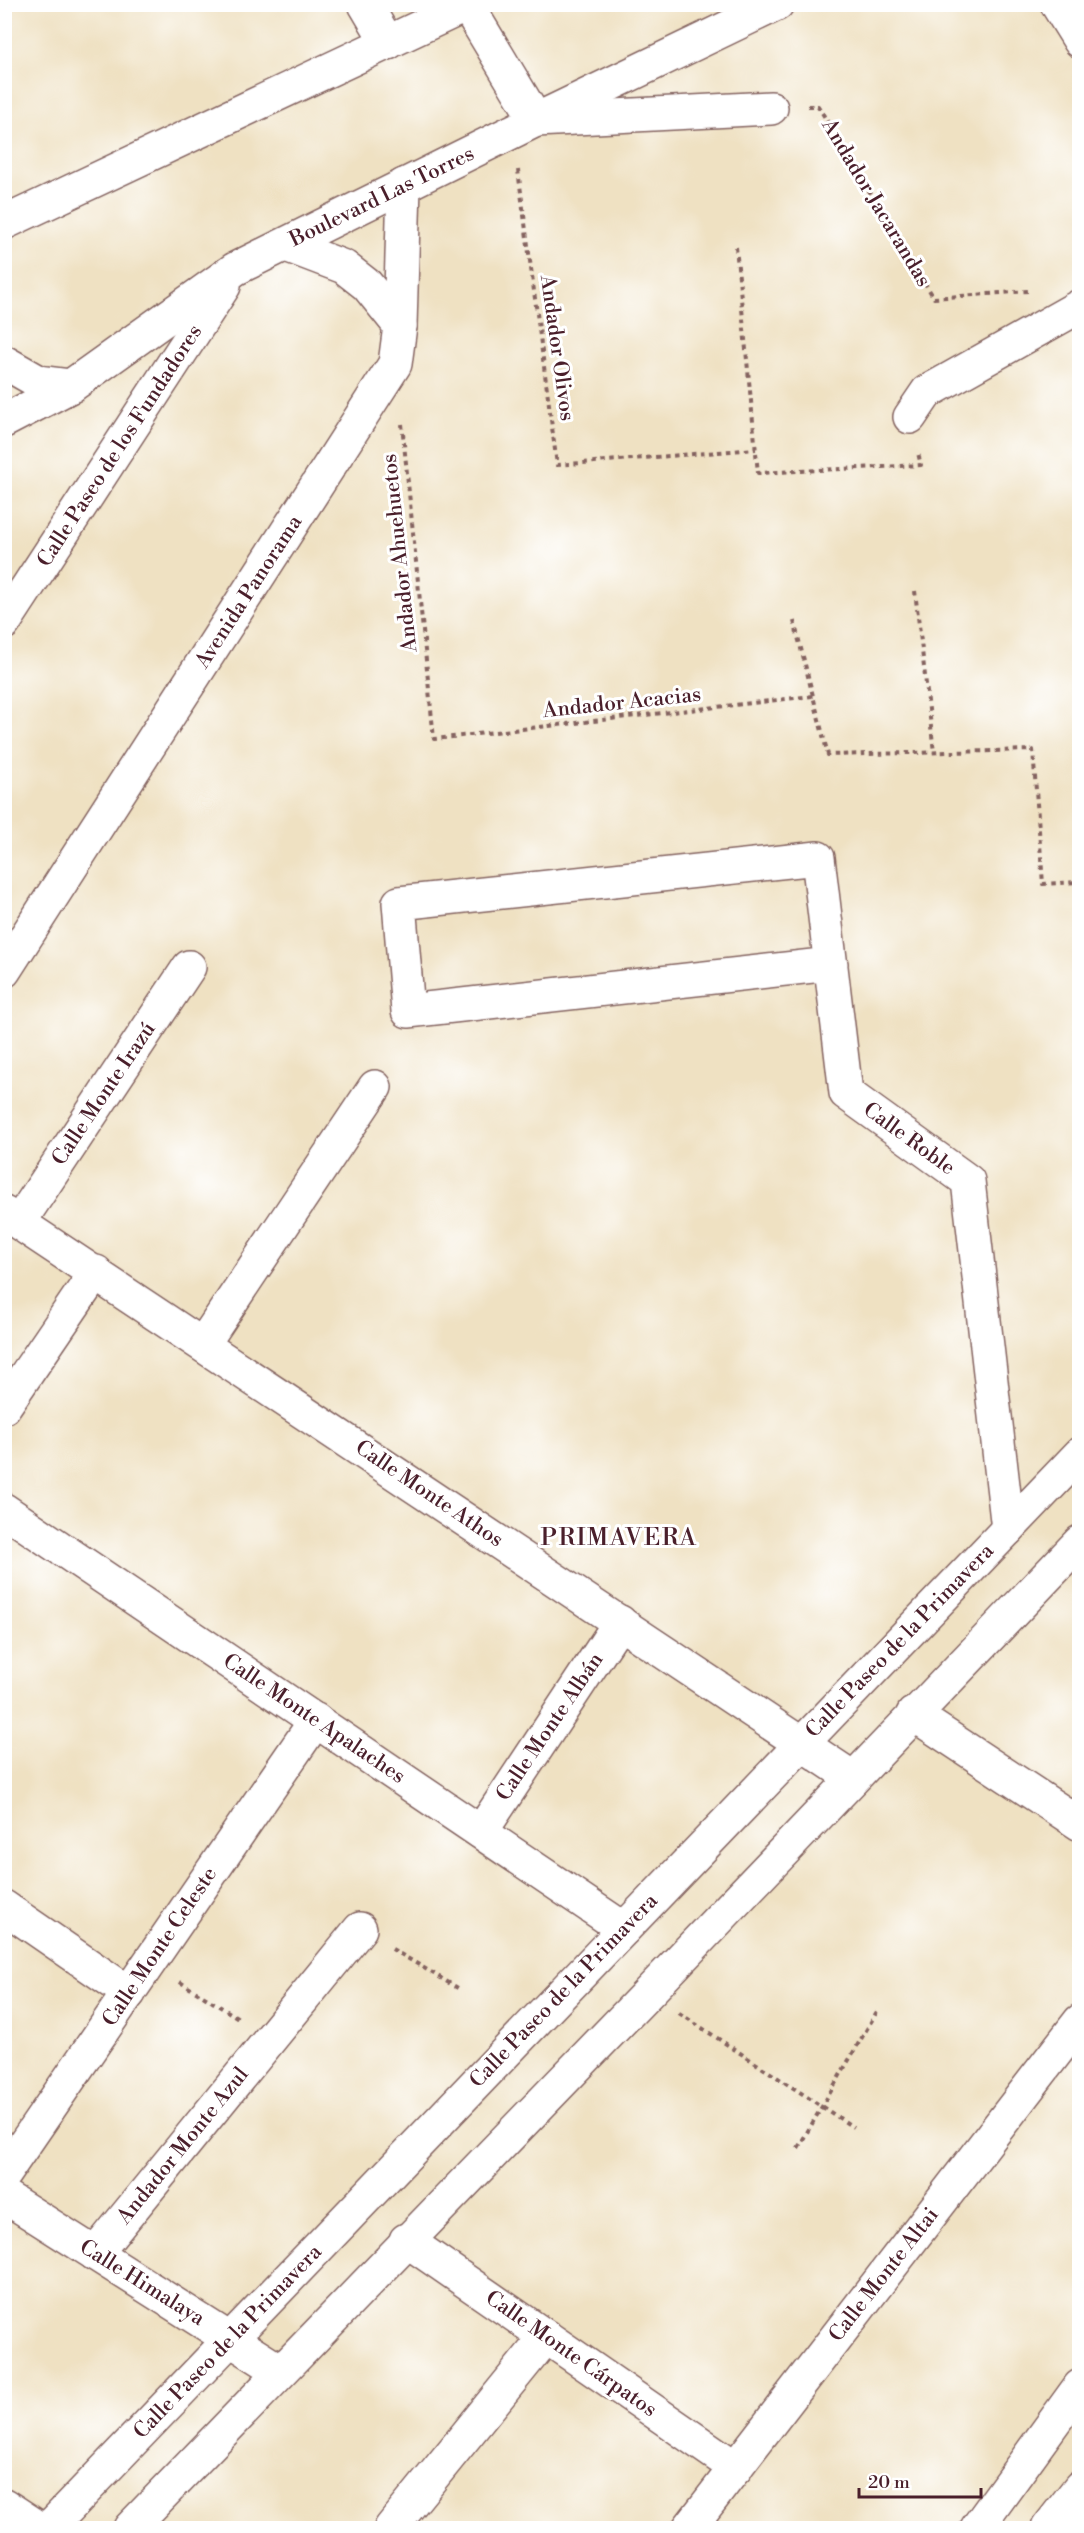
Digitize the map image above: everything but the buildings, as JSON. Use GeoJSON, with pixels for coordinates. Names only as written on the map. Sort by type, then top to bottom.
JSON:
{"type":"FeatureCollection","features":[{"type":"Feature","properties":{"kind":"main road"},"geometry":{"type":"LineString","coordinates":[[365,4],[388,43]]}},
{"type":"Feature","properties":{"kind":"main road","name":"Boulevard Las Torres"},"geometry":{"type":"LineString","coordinates":[[4,421],[71,386],[235,270],[524,126],[777,4]]}},
{"type":"Feature","properties":{"kind":"main road"},"geometry":{"type":"LineString","coordinates":[[1057,4],[1080,41]]}},
{"type":"Feature","properties":{"kind":"main road"},"geometry":{"type":"LineString","coordinates":[[6,223],[468,5],[524,126],[771,108]]}},
{"type":"Feature","properties":{"kind":"main road","name":"Avenida Panorama"},"geometry":{"type":"LineString","coordinates":[[4,971],[395,364],[399,326],[404,185]]}},
{"type":"Feature","properties":{"kind":"main road"},"geometry":{"type":"LineString","coordinates":[[286,244],[344,267],[368,285],[399,326]]}},
{"type":"Feature","properties":{"kind":"main road","name":"Calle Paseo de los Fundadores"},"geometry":{"type":"LineString","coordinates":[[4,623],[235,270]]}},
{"type":"Feature","properties":{"kind":"main road"},"geometry":{"type":"LineString","coordinates":[[910,417],[927,392],[1080,306]]}},
{"type":"Feature","properties":{"kind":"main road"},"geometry":{"type":"LineString","coordinates":[[4,362],[39,382],[71,386]]}},
{"type":"Feature","properties":{"kind":"main road","name":"Calle Roble"},"geometry":{"type":"LineString","coordinates":[[831,964],[408,1011],[399,903],[818,858],[831,964],[846,1094],[968,1180],[1008,1529]]}},
{"type":"Feature","properties":{"kind":"main road","name":"Calle Monte Irazú"},"geometry":{"type":"LineString","coordinates":[[12,1217],[189,968]]}},
{"type":"Feature","properties":{"kind":"main road"},"geometry":{"type":"LineString","coordinates":[[203,1344],[375,1087]]}},
{"type":"Feature","properties":{"kind":"main road","name":"Calle Monte Athos"},"geometry":{"type":"LineString","coordinates":[[12,1217],[852,1778]]}},
{"type":"Feature","properties":{"kind":"main road"},"geometry":{"type":"LineString","coordinates":[[4,1407],[96,1272]]}},
{"type":"Feature","properties":{"kind":"main road","name":"Calle Paseo de la Primavera"},"geometry":{"type":"LineString","coordinates":[[49,2529],[1080,1454]]}},
{"type":"Feature","properties":{"kind":"main road","name":"Calle Monte Apalaches"},"geometry":{"type":"LineString","coordinates":[[4,1510],[624,1929]]}},
{"type":"Feature","properties":{"kind":"main road"},"geometry":{"type":"LineString","coordinates":[[130,2529],[1080,1542]]}},
{"type":"Feature","properties":{"kind":"main road","name":"Calle Monte Albán"},"geometry":{"type":"LineString","coordinates":[[481,1832],[620,1622]]}},
{"type":"Feature","properties":{"kind":"main road"},"geometry":{"type":"LineString","coordinates":[[913,1714],[1080,1824]]}},
{"type":"Feature","properties":{"kind":"main road","name":"Calle Monte Celeste"},"geometry":{"type":"LineString","coordinates":[[4,2174],[316,1720]]}},
{"type":"Feature","properties":{"kind":"main road"},"geometry":{"type":"LineString","coordinates":[[4,1907],[129,1993]]}},
{"type":"Feature","properties":{"kind":"main road","name":"Andador Monte Azul"},"geometry":{"type":"LineString","coordinates":[[95,2254],[360,1929]]}},
{"type":"Feature","properties":{"kind":"main road","name":"Calle Monte Altai"},"geometry":{"type":"LineString","coordinates":[[689,2529],[1080,2021]]}},
{"type":"Feature","properties":{"kind":"main road","name":"Calle Himalaya"},"geometry":{"type":"LineString","coordinates":[[4,2196],[280,2371]]}},
{"type":"Feature","properties":{"kind":"main road","name":"Calle Monte Cárpatos"},"geometry":{"type":"LineString","coordinates":[[406,2240],[736,2468]]}},
{"type":"Feature","properties":{"kind":"main road"},"geometry":{"type":"LineString","coordinates":[[391,2529],[546,2337]]}},
{"type":"Feature","properties":{"kind":"main road"},"geometry":{"type":"LineString","coordinates":[[977,2529],[1080,2386]]}},
{"type":"Feature","properties":{"kind":"main road"},"geometry":{"type":"LineString","coordinates":[[1048,2529],[1080,2487]]}},
{"type":"Feature","properties":{"kind":"main road"},"geometry":{"type":"LineString","coordinates":[[4,2505],[39,2529]]}},
{"type":"Feature","properties":{"kind":"path","name":"Andador Jacarandas"},"geometry":{"type":"LineString","coordinates":[[818,106],[934,298],[1035,290]]}},
{"type":"Feature","properties":{"kind":"path","name":"Andador Olivos"},"geometry":{"type":"LineString","coordinates":[[524,126],[557,465],[756,449]]}},
{"type":"Feature","properties":{"kind":"path"},"geometry":{"type":"LineString","coordinates":[[736,247],[758,472],[921,465]]}},
{"type":"Feature","properties":{"kind":"path","name":"Andador Ahuehuetos"},"geometry":{"type":"LineString","coordinates":[[401,423],[434,739]]}},
{"type":"Feature","properties":{"kind":"path"},"geometry":{"type":"LineString","coordinates":[[915,591],[934,752]]}},
{"type":"Feature","properties":{"kind":"path"},"geometry":{"type":"LineString","coordinates":[[794,621],[828,755],[1033,750],[1043,884],[1080,882]]}},
{"type":"Feature","properties":{"kind":"path","name":"Andador Acacias"},"geometry":{"type":"LineString","coordinates":[[434,739],[813,696]]}},
{"type":"Feature","properties":{"kind":"path"},"geometry":{"type":"LineString","coordinates":[[360,1929],[461,1990]]}},
{"type":"Feature","properties":{"kind":"path"},"geometry":{"type":"LineString","coordinates":[[148,1963],[272,2038]]}},
{"type":"Feature","properties":{"kind":"path"},"geometry":{"type":"LineString","coordinates":[[648,1993],[853,2127]]}},
{"type":"Feature","properties":{"kind":"path"},"geometry":{"type":"LineString","coordinates":[[798,2148],[879,2008]]}},
{"type":"Feature","properties":{"kind":"district","name":"PRIMAVERA"},"geometry":{"type":"Point","coordinates":[619,1538]}}]}
